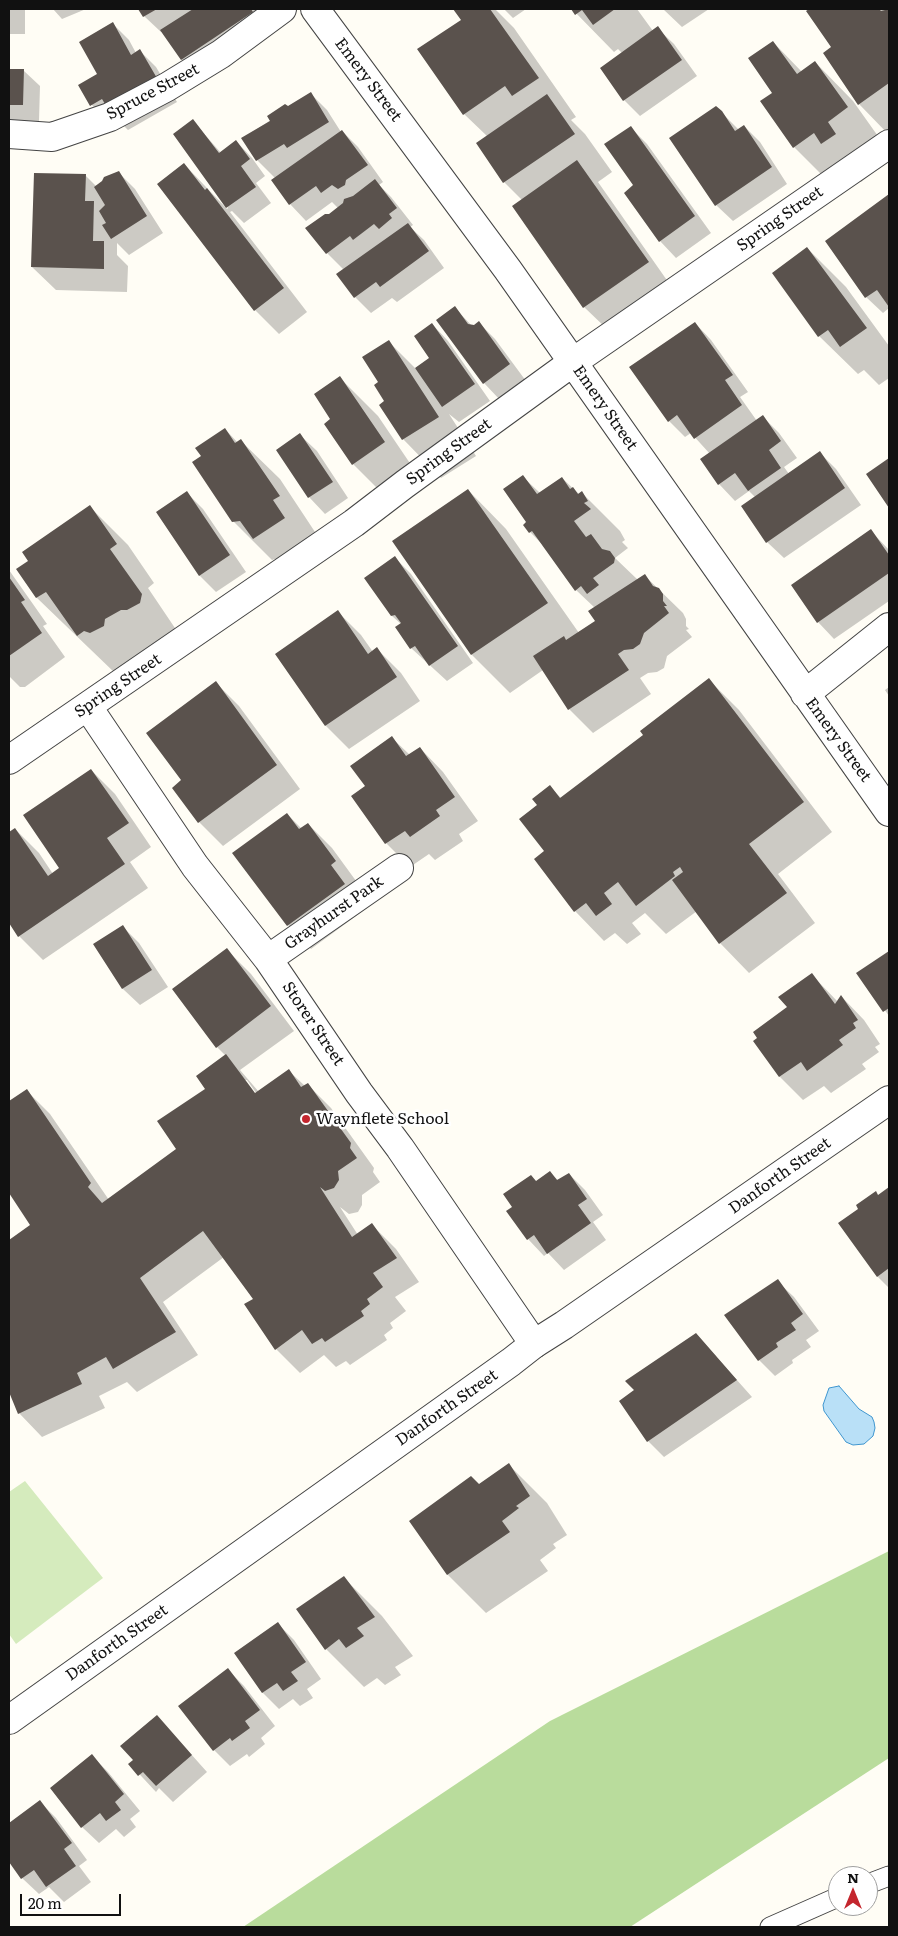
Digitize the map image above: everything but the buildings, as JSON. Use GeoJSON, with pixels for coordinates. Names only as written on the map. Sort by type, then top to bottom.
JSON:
{"type":"FeatureCollection","features":[{"type":"Feature","properties":{"kind":"street","name":"Spruce Street"},"geometry":{"type":"LineString","coordinates":[[9,134],[52,137],[110,117],[167,87],[221,54],[282,9]]}},
{"type":"Feature","properties":{"kind":"street","name":"Emery Street"},"geometry":{"type":"LineString","coordinates":[[315,9],[508,270],[804,694],[889,812]]}},
{"type":"Feature","properties":{"kind":"street","name":"Spring Street"},"geometry":{"type":"LineString","coordinates":[[9,760],[354,524],[405,484],[573,362],[889,144]]}},
{"type":"Feature","properties":{"kind":"street"},"geometry":{"type":"LineString","coordinates":[[804,694],[889,627]]}},
{"type":"Feature","properties":{"kind":"street","name":"Storer Street"},"geometry":{"type":"LineString","coordinates":[[88,707],[195,866],[268,959],[534,1344]]}},
{"type":"Feature","properties":{"kind":"street","name":"Grayhurst Park"},"geometry":{"type":"LineString","coordinates":[[268,959],[399,868]]}},
{"type":"Feature","properties":{"kind":"street","name":"Danforth Street"},"geometry":{"type":"LineString","coordinates":[[9,1720],[534,1344],[889,1100]]}},
{"type":"Feature","properties":{"kind":"lane"},"geometry":{"type":"LineString","coordinates":[[770,1927],[828,1901]]}},
{"type":"Feature","properties":{"kind":"green space"},"geometry":{"type":"Polygon","coordinates":[[[25,1481],[103,1578],[16,1644],[9,1634],[9,1492],[25,1481]]]}},
{"type":"Feature","properties":{"kind":"green space"},"geometry":{"type":"Polygon","coordinates":[[[889,1551],[889,1758],[630,1927],[243,1927],[550,1721],[889,1551]]]}},
{"type":"Feature","properties":{"kind":"water"},"geometry":{"type":"Polygon","coordinates":[[[839,1386],[859,1409],[872,1417],[875,1428],[873,1436],[864,1444],[853,1445],[846,1442],[824,1411],[823,1405],[829,1388],[839,1386]]]}},
{"type":"Feature","properties":{"kind":"place","name":"Waynflete School"},"geometry":{"type":"Point","coordinates":[306,1119]}}]}
